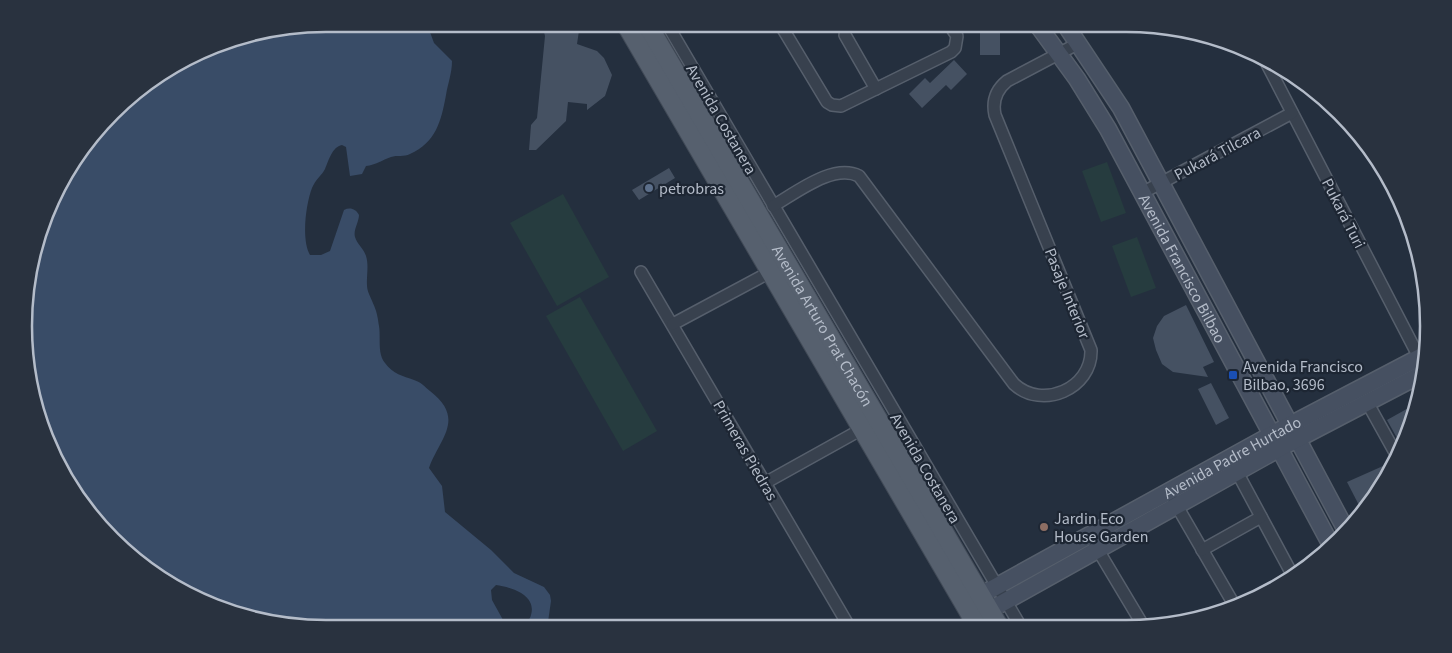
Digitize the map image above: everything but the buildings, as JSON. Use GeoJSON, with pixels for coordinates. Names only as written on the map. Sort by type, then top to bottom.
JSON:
{"type":"FeatureCollection","features":[{"type":"Feature","properties":{"kind":"main road","name":"Avenida Arturo Prat Chacón"},"geometry":{"type":"LineString","coordinates":[[631,33],[862,429],[995,620]]}},
{"type":"Feature","properties":{"kind":"main road","name":"Avenida Arturo Prat Chacón"},"geometry":{"type":"LineString","coordinates":[[652,33],[984,606]]}},
{"type":"Feature","properties":{"kind":"main road","name":"Avenida Francisco Bilbao"},"geometry":{"type":"LineString","coordinates":[[1044,33],[1108,129],[1328,539]]}},
{"type":"Feature","properties":{"kind":"main road","name":"Avenida Francisco Bilbao"},"geometry":{"type":"LineString","coordinates":[[1072,33],[1121,108],[1343,524]]}},
{"type":"Feature","properties":{"kind":"main road","name":"Avenida Padre Hurtado"},"geometry":{"type":"LineString","coordinates":[[984,606],[1098,550],[1172,499],[1294,432],[1418,360]]}},
{"type":"Feature","properties":{"kind":"main road","name":"Avenida Padre Hurtado"},"geometry":{"type":"LineString","coordinates":[[1294,432],[1367,402],[1415,378]]}},
{"type":"Feature","properties":{"kind":"main road","name":"Avenida Padre Hurtado"},"geometry":{"type":"LineString","coordinates":[[984,606],[1089,535],[1237,472],[1276,441]]}},
{"type":"Feature","properties":{"kind":"street","name":"Avenida Costanera"},"geometry":{"type":"LineString","coordinates":[[673,33],[773,206],[984,606],[1009,620]]}},
{"type":"Feature","properties":{"kind":"street"},"geometry":{"type":"LineString","coordinates":[[785,33],[827,102],[832,105],[841,106],[951,52],[955,48],[957,36],[955,33]]}},
{"type":"Feature","properties":{"kind":"street"},"geometry":{"type":"LineString","coordinates":[[845,35],[876,89]]}},
{"type":"Feature","properties":{"kind":"street","name":"Pasaje Interior"},"geometry":{"type":"LineString","coordinates":[[773,206],[831,174],[848,172],[859,176],[1014,384],[1034,396],[1049,396],[1062,391],[1077,383],[1087,372],[1091,350],[996,115],[994,104],[999,89],[1007,81],[1060,55],[1079,43]]}},
{"type":"Feature","properties":{"kind":"street","name":"Pukará Turi"},"geometry":{"type":"LineString","coordinates":[[1271,71],[1418,353]]}},
{"type":"Feature","properties":{"kind":"street","name":"Pukará Tilcara"},"geometry":{"type":"LineString","coordinates":[[1142,193],[1292,113]]}},
{"type":"Feature","properties":{"kind":"street","name":"Primeras Piedras"},"geometry":{"type":"LineString","coordinates":[[641,272],[845,620]]}},
{"type":"Feature","properties":{"kind":"street"},"geometry":{"type":"LineString","coordinates":[[673,324],[770,272]]}},
{"type":"Feature","properties":{"kind":"street"},"geometry":{"type":"LineString","coordinates":[[1367,402],[1393,448]]}},
{"type":"Feature","properties":{"kind":"street"},"geometry":{"type":"LineString","coordinates":[[765,483],[862,429]]}},
{"type":"Feature","properties":{"kind":"street"},"geometry":{"type":"LineString","coordinates":[[1237,472],[1290,570]]}},
{"type":"Feature","properties":{"kind":"street"},"geometry":{"type":"LineString","coordinates":[[1172,499],[1232,600]]}},
{"type":"Feature","properties":{"kind":"street"},"geometry":{"type":"LineString","coordinates":[[1202,550],[1261,517]]}},
{"type":"Feature","properties":{"kind":"street"},"geometry":{"type":"LineString","coordinates":[[1089,535],[1140,620]]}},
{"type":"Feature","properties":{"kind":"green space"},"geometry":{"type":"Polygon","coordinates":[[[1107,162],[1126,213],[1101,222],[1082,171],[1107,162]]]}},
{"type":"Feature","properties":{"kind":"green space"},"geometry":{"type":"Polygon","coordinates":[[[563,194],[609,277],[557,306],[510,223],[563,194]]]}},
{"type":"Feature","properties":{"kind":"green space"},"geometry":{"type":"Polygon","coordinates":[[[1137,237],[1156,288],[1131,297],[1112,246],[1137,237]]]}},
{"type":"Feature","properties":{"kind":"green space"},"geometry":{"type":"Polygon","coordinates":[[[580,297],[657,431],[623,451],[546,316],[580,297]]]}},
{"type":"Feature","properties":{"kind":"water"},"geometry":{"type":"Polygon","coordinates":[[[307,33],[430,33],[434,43],[452,61],[451,74],[439,122],[426,144],[408,155],[391,157],[376,164],[366,166],[362,174],[350,176],[346,147],[342,145],[336,148],[324,171],[313,185],[306,212],[305,231],[307,248],[310,255],[321,255],[330,251],[344,210],[351,209],[358,213],[359,218],[355,237],[365,253],[367,261],[367,286],[376,309],[380,331],[381,355],[388,367],[402,376],[423,385],[441,401],[447,411],[447,429],[429,468],[442,486],[445,512],[491,550],[514,573],[544,587],[550,595],[551,601],[548,620],[529,620],[532,608],[530,602],[527,597],[515,590],[496,585],[491,590],[492,600],[503,620],[307,620],[269,615],[250,610],[232,605],[196,590],[163,571],[133,548],[105,520],[82,490],[55,439],[38,384],[32,326],[38,269],[55,214],[82,163],[105,133],[133,105],[179,72],[232,48],[269,38],[307,33]]]}},
{"type":"Feature","properties":{"kind":"place","name":"petrobras"},"geometry":{"type":"Point","coordinates":[649,188]}},
{"type":"Feature","properties":{"kind":"place","name":"Avenida Francisco Bilbao, 3696"},"geometry":{"type":"Point","coordinates":[1233,375]}},
{"type":"Feature","properties":{"kind":"place","name":"Jardin Eco House Garden"},"geometry":{"type":"Point","coordinates":[1044,527]}}]}
